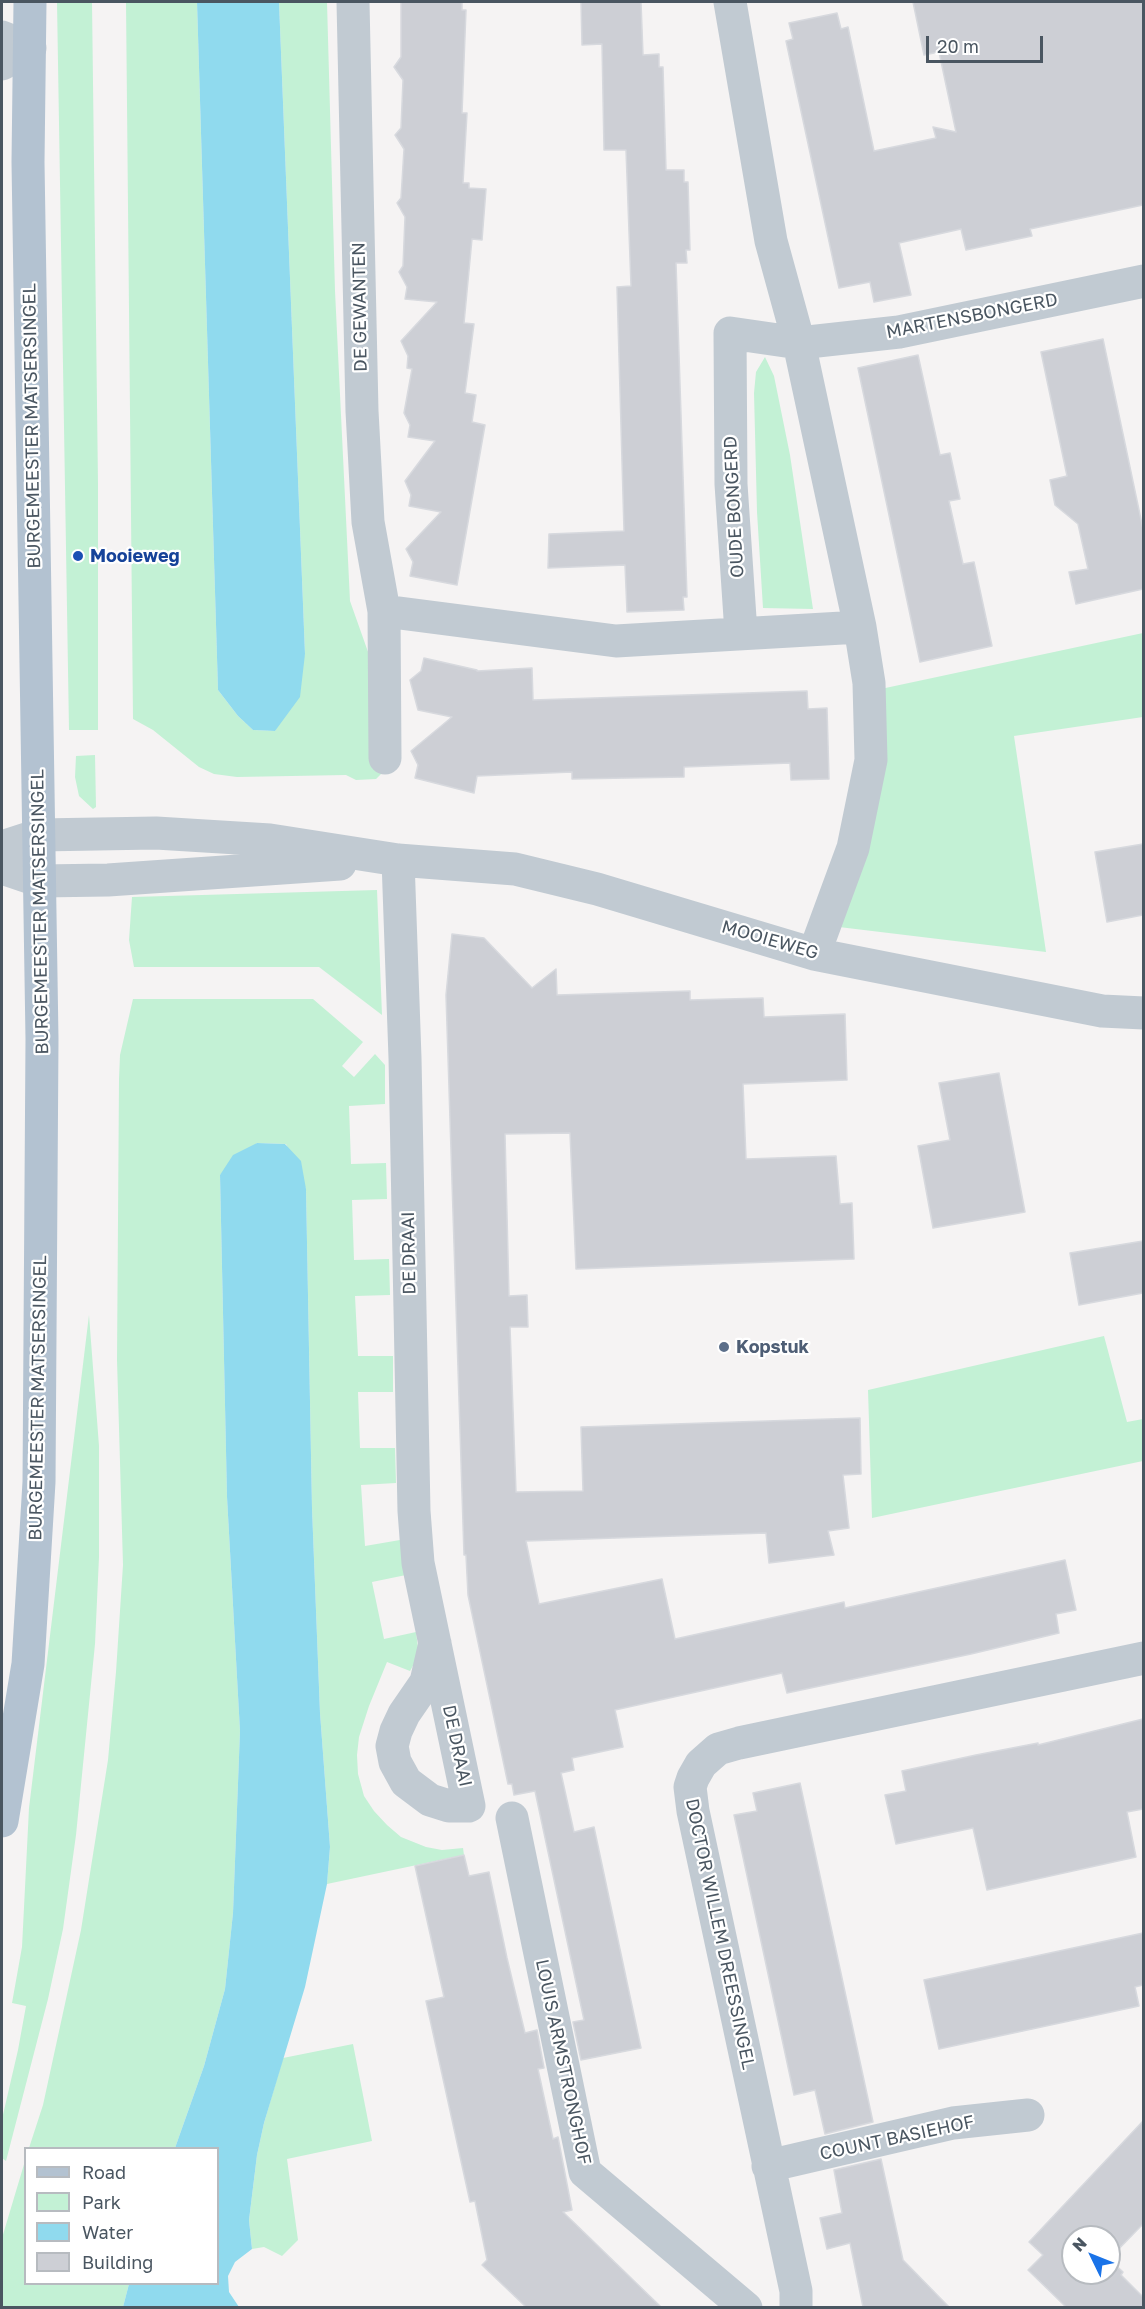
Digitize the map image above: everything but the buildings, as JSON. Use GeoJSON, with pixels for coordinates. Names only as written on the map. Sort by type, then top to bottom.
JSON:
{"type":"FeatureCollection","features":[{"type":"Feature","properties":{"kind":"main road","name":"BURGEMEESTER MATSERSINGEL"},"geometry":{"type":"LineString","coordinates":[[2,1821],[28,1664],[39,1482],[42,1039],[39,835],[28,162],[16,43],[30,2]]}},
{"type":"Feature","properties":{"kind":"street","name":"DE GEWANTEN"},"geometry":{"type":"LineString","coordinates":[[353,2],[362,411],[368,522],[384,611],[385,758]]}},
{"type":"Feature","properties":{"kind":"street"},"geometry":{"type":"LineString","coordinates":[[730,2],[771,241],[799,343],[860,627],[869,683],[871,760],[853,848],[814,954]]}},
{"type":"Feature","properties":{"kind":"street"},"geometry":{"type":"LineString","coordinates":[[2,64],[16,43]]}},
{"type":"Feature","properties":{"kind":"street","name":"MARTENSBONGERD"},"geometry":{"type":"LineString","coordinates":[[799,343],[899,332],[1143,281]]}},
{"type":"Feature","properties":{"kind":"street","name":"OUDE BONGERD"},"geometry":{"type":"LineString","coordinates":[[741,633],[731,484],[730,333],[799,343]]}},
{"type":"Feature","properties":{"kind":"street"},"geometry":{"type":"LineString","coordinates":[[384,611],[616,641],[860,627]]}},
{"type":"Feature","properties":{"kind":"street","name":"MOOIEWEG"},"geometry":{"type":"LineString","coordinates":[[2,847],[39,835],[156,833],[270,840],[398,860],[516,869],[597,889],[814,954],[1102,1011],[1143,1014]]}},
{"type":"Feature","properties":{"kind":"street","name":"MOOIEWEG"},"geometry":{"type":"LineString","coordinates":[[2,868],[39,881],[108,880],[398,860]]}},
{"type":"Feature","properties":{"kind":"street","name":"DE DRAAI"},"geometry":{"type":"LineString","coordinates":[[398,860],[414,1510],[418,1563],[435,1643]]}},
{"type":"Feature","properties":{"kind":"street","name":"DOCTOR WILLEM DREESSINGEL"},"geometry":{"type":"LineString","coordinates":[[796,2307],[796,2291],[693,1811],[690,1786],[701,1764],[718,1749],[739,1743],[1143,1658]]}},
{"type":"Feature","properties":{"kind":"street","name":"LOUIS ARMSTRONGHOF"},"geometry":{"type":"LineString","coordinates":[[512,1818],[585,2172],[746,2307]]}},
{"type":"Feature","properties":{"kind":"street","name":"COUNT BASIEHOF"},"geometry":{"type":"LineString","coordinates":[[768,2166],[953,2123],[1028,2115]]}},
{"type":"Feature","properties":{"kind":"green space"},"geometry":{"type":"Polygon","coordinates":[[[57,2],[92,2],[98,484],[98,730],[69,730],[57,2]]]}},
{"type":"Feature","properties":{"kind":"green space"},"geometry":{"type":"Polygon","coordinates":[[[126,2],[197,2],[218,690],[238,716],[253,730],[275,731],[305,654],[279,2],[327,2],[335,291],[350,601],[373,666],[381,774],[376,779],[356,780],[346,775],[237,777],[214,774],[199,767],[153,730],[133,719],[126,2]]]}},
{"type":"Feature","properties":{"kind":"green space"},"geometry":{"type":"Polygon","coordinates":[[[765,357],[774,376],[790,455],[813,609],[763,608],[757,512],[754,393],[756,372],[765,357]]]}},
{"type":"Feature","properties":{"kind":"green space"},"geometry":{"type":"Polygon","coordinates":[[[1143,633],[1143,717],[1014,736],[1046,952],[839,927],[876,690],[1143,633]]]}},
{"type":"Feature","properties":{"kind":"green space"},"geometry":{"type":"Polygon","coordinates":[[[95,755],[96,807],[93,809],[79,796],[75,777],[76,756],[95,755]]]}},
{"type":"Feature","properties":{"kind":"green space"},"geometry":{"type":"Polygon","coordinates":[[[377,890],[382,1015],[319,967],[134,967],[129,940],[132,897],[377,890]]]}},
{"type":"Feature","properties":{"kind":"green space"},"geometry":{"type":"Polygon","coordinates":[[[133,999],[313,999],[363,1042],[342,1066],[354,1077],[375,1054],[385,1065],[385,1104],[349,1106],[351,1164],[386,1163],[387,1199],[352,1200],[354,1260],[389,1259],[390,1295],[355,1296],[358,1356],[393,1356],[393,1392],[358,1392],[360,1448],[395,1448],[396,1483],[361,1485],[365,1546],[400,1540],[406,1575],[372,1582],[384,1639],[416,1632],[419,1655],[410,1671],[387,1662],[359,1737],[358,1774],[364,1796],[374,1811],[401,1837],[426,1847],[442,1850],[463,1848],[464,1855],[327,1884],[330,1847],[320,1713],[312,1508],[306,1189],[286,1144],[257,1143],[220,1175],[227,1497],[240,1731],[233,1913],[225,1989],[204,2066],[175,2147],[29,2147],[43,2105],[81,1930],[108,1760],[116,1672],[123,1565],[117,1360],[120,1055],[133,999]]]}},
{"type":"Feature","properties":{"kind":"green space"},"geometry":{"type":"Polygon","coordinates":[[[89,1315],[99,1446],[99,1557],[95,1644],[76,1835],[63,1929],[48,1999],[6,2161],[2,2158],[2,2119],[26,2006],[12,2003],[22,1947],[29,1808],[89,1315]]]}},
{"type":"Feature","properties":{"kind":"green space"},"geometry":{"type":"Polygon","coordinates":[[[1104,1336],[1127,1422],[1143,1419],[1143,1461],[872,1518],[868,1390],[1104,1336]]]}},
{"type":"Feature","properties":{"kind":"green space"},"geometry":{"type":"Polygon","coordinates":[[[353,2044],[372,2141],[287,2159],[298,2240],[282,2256],[264,2247],[252,2249],[249,2220],[257,2155],[283,2058],[353,2044]]]}},
{"type":"Feature","properties":{"kind":"green space"},"geometry":{"type":"Polygon","coordinates":[[[24,2164],[24,2285],[129,2285],[123,2307],[2,2307],[2,2238],[24,2164]]]}},
{"type":"Feature","properties":{"kind":"water"},"geometry":{"type":"Polygon","coordinates":[[[197,2],[279,2],[305,654],[300,697],[275,731],[253,730],[238,716],[218,690],[197,2]]]}},
{"type":"Feature","properties":{"kind":"water"},"geometry":{"type":"Polygon","coordinates":[[[257,1143],[285,1144],[301,1161],[306,1189],[312,1508],[320,1713],[330,1847],[327,1884],[305,1987],[264,2123],[257,2155],[249,2220],[252,2249],[235,2262],[228,2276],[229,2292],[239,2307],[123,2307],[129,2285],[219,2285],[219,2147],[175,2147],[204,2066],[225,1989],[233,1913],[240,1731],[227,1497],[220,1175],[233,1155],[257,1143]]]}},
{"type":"Feature","properties":{"kind":"place","name":"Mooieweg"},"geometry":{"type":"Point","coordinates":[78,556]}},
{"type":"Feature","properties":{"kind":"place","name":"Kopstuk"},"geometry":{"type":"Point","coordinates":[724,1347]}}]}
